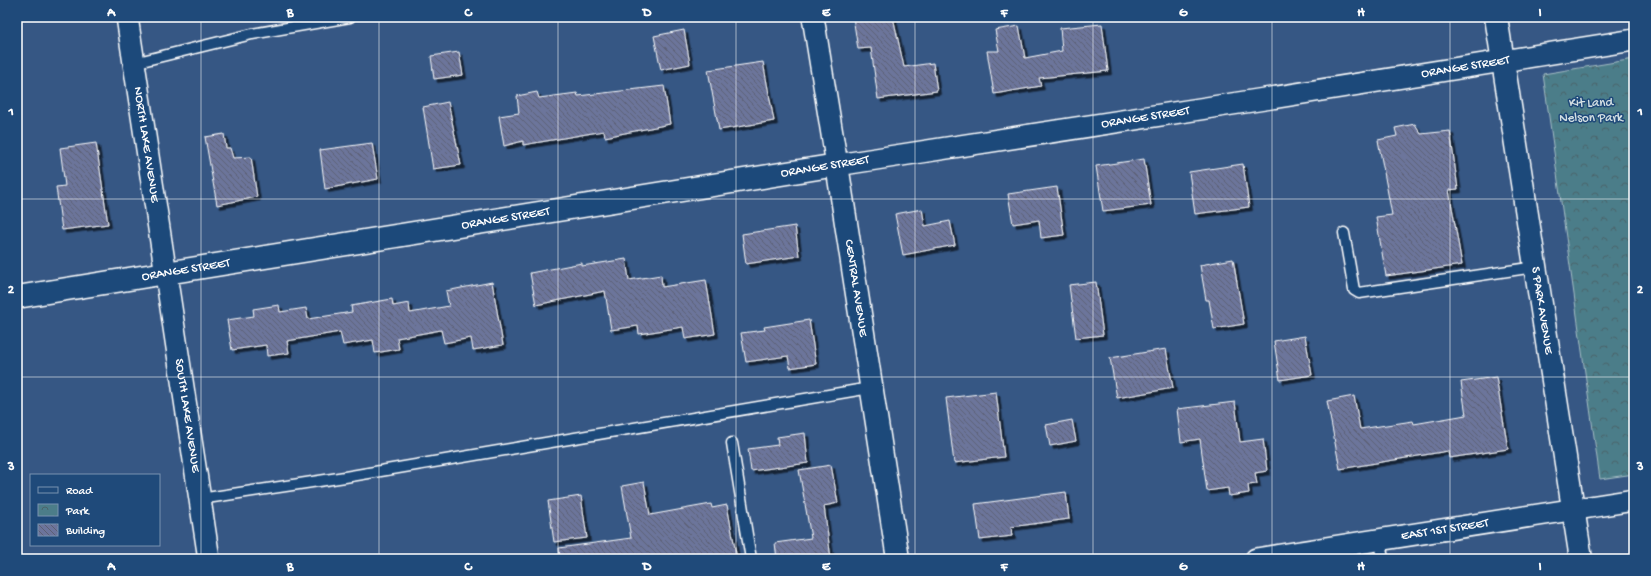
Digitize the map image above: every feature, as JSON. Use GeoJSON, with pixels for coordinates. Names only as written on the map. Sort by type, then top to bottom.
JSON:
{"type":"FeatureCollection","features":[{"type":"Feature","properties":{"kind":"street","name":"NORTH LAKE AVENUE"},"geometry":{"type":"LineString","coordinates":[[127,17],[165,272]]}},
{"type":"Feature","properties":{"kind":"street","name":"CENTRAL AVENUE"},"geometry":{"type":"LineString","coordinates":[[813,17],[898,559]]}},
{"type":"Feature","properties":{"kind":"street","name":"S PARK AVENUE"},"geometry":{"type":"LineString","coordinates":[[1496,17],[1581,559]]}},
{"type":"Feature","properties":{"kind":"street","name":"ORANGE STREET"},"geometry":{"type":"LineString","coordinates":[[17,296],[837,165],[1503,62],[1634,40]]}},
{"type":"Feature","properties":{"kind":"street","name":"SOUTH LAKE AVENUE"},"geometry":{"type":"LineString","coordinates":[[165,272],[210,559]]}},
{"type":"Feature","properties":{"kind":"street","name":"EAST 1ST STREET"},"geometry":{"type":"LineString","coordinates":[[1256,559],[1382,550],[1573,510],[1634,500]]}},
{"type":"Feature","properties":{"kind":"lane"},"geometry":{"type":"LineString","coordinates":[[134,64],[252,34],[350,17]]}},
{"type":"Feature","properties":{"kind":"lane"},"geometry":{"type":"LineString","coordinates":[[1344,233],[1354,290],[1358,293],[1535,267]]}},
{"type":"Feature","properties":{"kind":"lane"},"geometry":{"type":"LineString","coordinates":[[200,499],[345,477],[870,388]]}},
{"type":"Feature","properties":{"kind":"lane"},"geometry":{"type":"LineString","coordinates":[[732,443],[751,559]]}},
{"type":"Feature","properties":{"kind":"green space","name":"Kit Land Nelson Park"},"geometry":{"type":"Polygon","coordinates":[[[1634,59],[1634,474],[1600,479],[1543,74],[1634,59]]]}},
{"type":"Feature","properties":{"kind":"building"},"geometry":{"type":"Polygon","coordinates":[[[853,17],[893,17],[904,67],[933,63],[937,91],[878,99],[871,48],[858,49],[853,17]]]}},
{"type":"Feature","properties":{"kind":"building"},"geometry":{"type":"Polygon","coordinates":[[[1102,24],[1108,71],[1039,78],[1041,86],[994,94],[987,51],[999,51],[995,30],[1019,26],[1025,58],[1062,51],[1060,28],[1102,24]]]}},
{"type":"Feature","properties":{"kind":"building"},"geometry":{"type":"Polygon","coordinates":[[[684,30],[690,64],[661,70],[654,36],[684,30]]]}},
{"type":"Feature","properties":{"kind":"building"},"geometry":{"type":"Polygon","coordinates":[[[459,52],[463,75],[434,79],[431,56],[459,52]]]}},
{"type":"Feature","properties":{"kind":"building"},"geometry":{"type":"Polygon","coordinates":[[[763,62],[774,121],[719,130],[708,70],[763,62]]]}},
{"type":"Feature","properties":{"kind":"building"},"geometry":{"type":"Polygon","coordinates":[[[664,86],[670,124],[605,137],[604,131],[523,145],[523,141],[504,146],[499,116],[519,113],[517,96],[537,92],[539,98],[577,93],[578,96],[664,86]]]}},
{"type":"Feature","properties":{"kind":"building"},"geometry":{"type":"Polygon","coordinates":[[[448,102],[461,165],[433,169],[423,107],[448,102]]]}},
{"type":"Feature","properties":{"kind":"building"},"geometry":{"type":"Polygon","coordinates":[[[1415,124],[1421,134],[1450,131],[1458,189],[1449,190],[1462,265],[1386,276],[1376,217],[1392,215],[1378,140],[1397,136],[1395,128],[1415,124]]]}},
{"type":"Feature","properties":{"kind":"building"},"geometry":{"type":"Polygon","coordinates":[[[224,134],[226,148],[230,148],[233,158],[251,157],[257,197],[217,205],[205,137],[224,134]]]}},
{"type":"Feature","properties":{"kind":"building"},"geometry":{"type":"Polygon","coordinates":[[[96,143],[108,224],[62,230],[56,187],[65,186],[60,148],[96,143]]]}},
{"type":"Feature","properties":{"kind":"building"},"geometry":{"type":"Polygon","coordinates":[[[372,143],[378,179],[325,189],[320,150],[372,143]]]}},
{"type":"Feature","properties":{"kind":"building"},"geometry":{"type":"Polygon","coordinates":[[[1144,159],[1151,205],[1103,211],[1096,166],[1144,159]]]}},
{"type":"Feature","properties":{"kind":"building"},"geometry":{"type":"Polygon","coordinates":[[[1243,164],[1249,207],[1195,214],[1189,172],[1243,164]]]}},
{"type":"Feature","properties":{"kind":"building"},"geometry":{"type":"Polygon","coordinates":[[[1057,187],[1064,235],[1041,238],[1039,220],[1013,224],[1008,194],[1057,187]]]}},
{"type":"Feature","properties":{"kind":"building"},"geometry":{"type":"Polygon","coordinates":[[[922,209],[925,226],[950,221],[955,245],[903,255],[895,214],[922,209]]]}},
{"type":"Feature","properties":{"kind":"building"},"geometry":{"type":"Polygon","coordinates":[[[795,226],[799,256],[746,264],[742,234],[795,226]]]}},
{"type":"Feature","properties":{"kind":"building"},"geometry":{"type":"Polygon","coordinates":[[[626,259],[629,280],[661,275],[662,287],[706,280],[715,334],[685,339],[683,327],[639,334],[638,326],[611,330],[605,291],[536,305],[530,273],[582,263],[582,266],[626,259]]]}},
{"type":"Feature","properties":{"kind":"building"},"geometry":{"type":"Polygon","coordinates":[[[1233,259],[1244,324],[1214,329],[1209,300],[1206,300],[1200,265],[1233,259]]]}},
{"type":"Feature","properties":{"kind":"building"},"geometry":{"type":"Polygon","coordinates":[[[492,282],[503,345],[473,350],[471,338],[444,343],[441,330],[397,338],[399,349],[375,353],[373,340],[343,345],[340,332],[287,341],[289,353],[267,356],[266,345],[232,350],[227,320],[254,316],[253,309],[279,305],[280,312],[306,308],[308,319],[352,312],[351,306],[392,299],[393,306],[409,303],[410,313],[449,306],[446,291],[492,282]]]}},
{"type":"Feature","properties":{"kind":"building"},"geometry":{"type":"Polygon","coordinates":[[[1096,282],[1103,335],[1076,338],[1069,285],[1096,282]]]}},
{"type":"Feature","properties":{"kind":"building"},"geometry":{"type":"Polygon","coordinates":[[[809,320],[816,364],[790,368],[788,356],[746,362],[741,333],[765,330],[764,327],[809,320]]]}},
{"type":"Feature","properties":{"kind":"building"},"geometry":{"type":"Polygon","coordinates":[[[1305,336],[1312,375],[1280,380],[1274,341],[1305,336]]]}},
{"type":"Feature","properties":{"kind":"building"},"geometry":{"type":"Polygon","coordinates":[[[1166,349],[1173,388],[1117,398],[1110,358],[1166,349]]]}},
{"type":"Feature","properties":{"kind":"building"},"geometry":{"type":"Polygon","coordinates":[[[1496,377],[1508,449],[1449,458],[1448,451],[1340,469],[1327,401],[1354,396],[1360,429],[1413,421],[1414,424],[1466,415],[1461,382],[1496,377]]]}},
{"type":"Feature","properties":{"kind":"building"},"geometry":{"type":"Polygon","coordinates":[[[996,392],[1004,457],[954,463],[946,398],[996,392]]]}},
{"type":"Feature","properties":{"kind":"building"},"geometry":{"type":"Polygon","coordinates":[[[1235,402],[1240,442],[1263,439],[1267,471],[1255,473],[1257,484],[1248,485],[1249,493],[1229,496],[1228,488],[1207,491],[1200,439],[1181,442],[1177,409],[1235,402]]]}},
{"type":"Feature","properties":{"kind":"building"},"geometry":{"type":"Polygon","coordinates":[[[1072,420],[1076,441],[1050,446],[1046,425],[1072,420]]]}},
{"type":"Feature","properties":{"kind":"building"},"geometry":{"type":"Polygon","coordinates":[[[805,433],[808,463],[751,471],[748,449],[778,445],[777,437],[805,433]]]}},
{"type":"Feature","properties":{"kind":"building"},"geometry":{"type":"Polygon","coordinates":[[[831,465],[838,503],[824,506],[831,559],[777,559],[775,543],[811,538],[799,470],[831,465]]]}},
{"type":"Feature","properties":{"kind":"building"},"geometry":{"type":"Polygon","coordinates":[[[644,482],[650,515],[711,504],[712,508],[727,505],[737,559],[560,559],[559,548],[631,538],[622,486],[644,482]]]}},
{"type":"Feature","properties":{"kind":"building"},"geometry":{"type":"Polygon","coordinates":[[[1066,492],[1069,519],[1011,527],[1012,536],[980,540],[975,504],[1066,492]]]}},
{"type":"Feature","properties":{"kind":"building"},"geometry":{"type":"Polygon","coordinates":[[[581,496],[587,538],[554,542],[548,501],[581,496]]]}}]}
